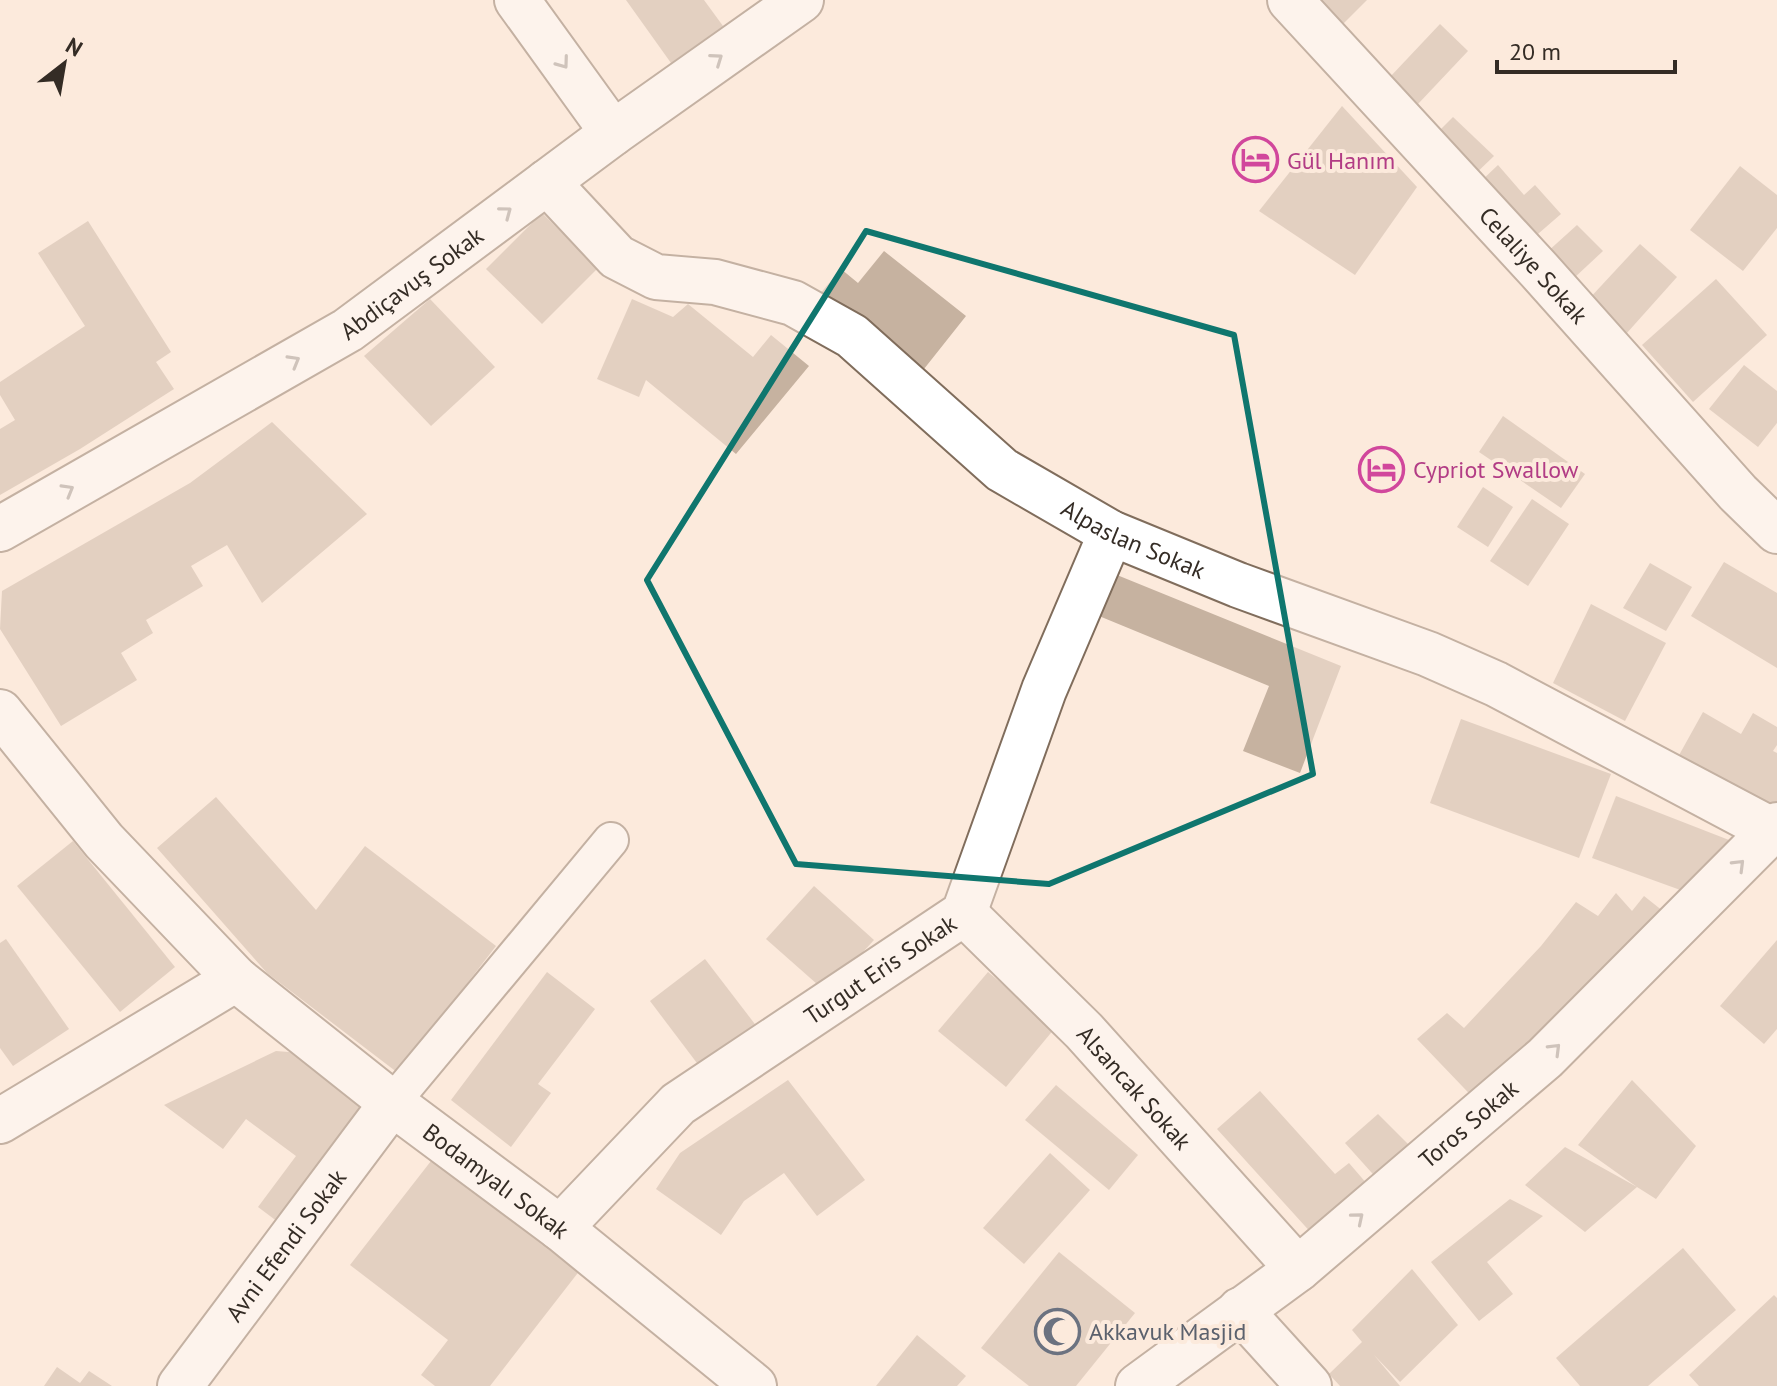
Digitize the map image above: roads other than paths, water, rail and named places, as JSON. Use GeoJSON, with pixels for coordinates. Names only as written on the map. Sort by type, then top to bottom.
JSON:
{"type":"FeatureCollection","features":[{"type":"Feature","properties":{"kind":"street"},"geometry":{"type":"LineString","coordinates":[[517,0],[613,133]]}},
{"type":"Feature","properties":{"kind":"street","name":"Abdiçavuş Sokak"},"geometry":{"type":"LineString","coordinates":[[0,529],[348,330],[613,133],[801,0]]}},
{"type":"Feature","properties":{"kind":"street","name":"Celaliye Sokak"},"geometry":{"type":"LineString","coordinates":[[1290,0],[1539,270],[1738,493],[1777,531]]}},
{"type":"Feature","properties":{"kind":"street","name":"Alpaslan Sokak"},"geometry":{"type":"LineString","coordinates":[[547,182],[617,257],[630,264],[656,277],[715,282],[793,303],[852,336],[1002,470],[1111,533],[1238,585],[1428,654],[1496,684],[1776,829]]}},
{"type":"Feature","properties":{"kind":"street","name":"Turgut Eris Sokak"},"geometry":{"type":"LineString","coordinates":[[560,1228],[678,1104],[964,913],[1044,690],[1111,533]]}},
{"type":"Feature","properties":{"kind":"street","name":"Bodamyalı Sokak"},"geometry":{"type":"LineString","coordinates":[[0,712],[104,841],[236,979],[392,1103],[560,1228],[754,1386]]}},
{"type":"Feature","properties":{"kind":"street","name":"Toros Sokak"},"geometry":{"type":"LineString","coordinates":[[1138,1386],[1298,1269],[1545,1058],[1776,829]]}},
{"type":"Feature","properties":{"kind":"street","name":"Alsancak Sokak"},"geometry":{"type":"LineString","coordinates":[[964,913],[1084,1031],[1298,1269]]}},
{"type":"Feature","properties":{"kind":"street"},"geometry":{"type":"LineString","coordinates":[[0,1121],[236,979]]}},
{"type":"Feature","properties":{"kind":"street","name":"Avni Efendi Sokak"},"geometry":{"type":"LineString","coordinates":[[180,1386],[392,1103]]}},
{"type":"Feature","properties":{"kind":"street"},"geometry":{"type":"LineString","coordinates":[[1240,1310],[1309,1386]]}},
{"type":"Feature","properties":{"kind":"lane"},"geometry":{"type":"LineString","coordinates":[[392,1103],[611,840]]}},
{"type":"Feature","properties":{"kind":"place","name":"Gül Hanım"},"geometry":{"type":"Point","coordinates":[1256,160]}},
{"type":"Feature","properties":{"kind":"place","name":"Cypriot Swallow"},"geometry":{"type":"Point","coordinates":[1382,469]}},
{"type":"Feature","properties":{"kind":"place","name":"Akkavuk Masjid"},"geometry":{"type":"Point","coordinates":[1058,1331]}}]}
